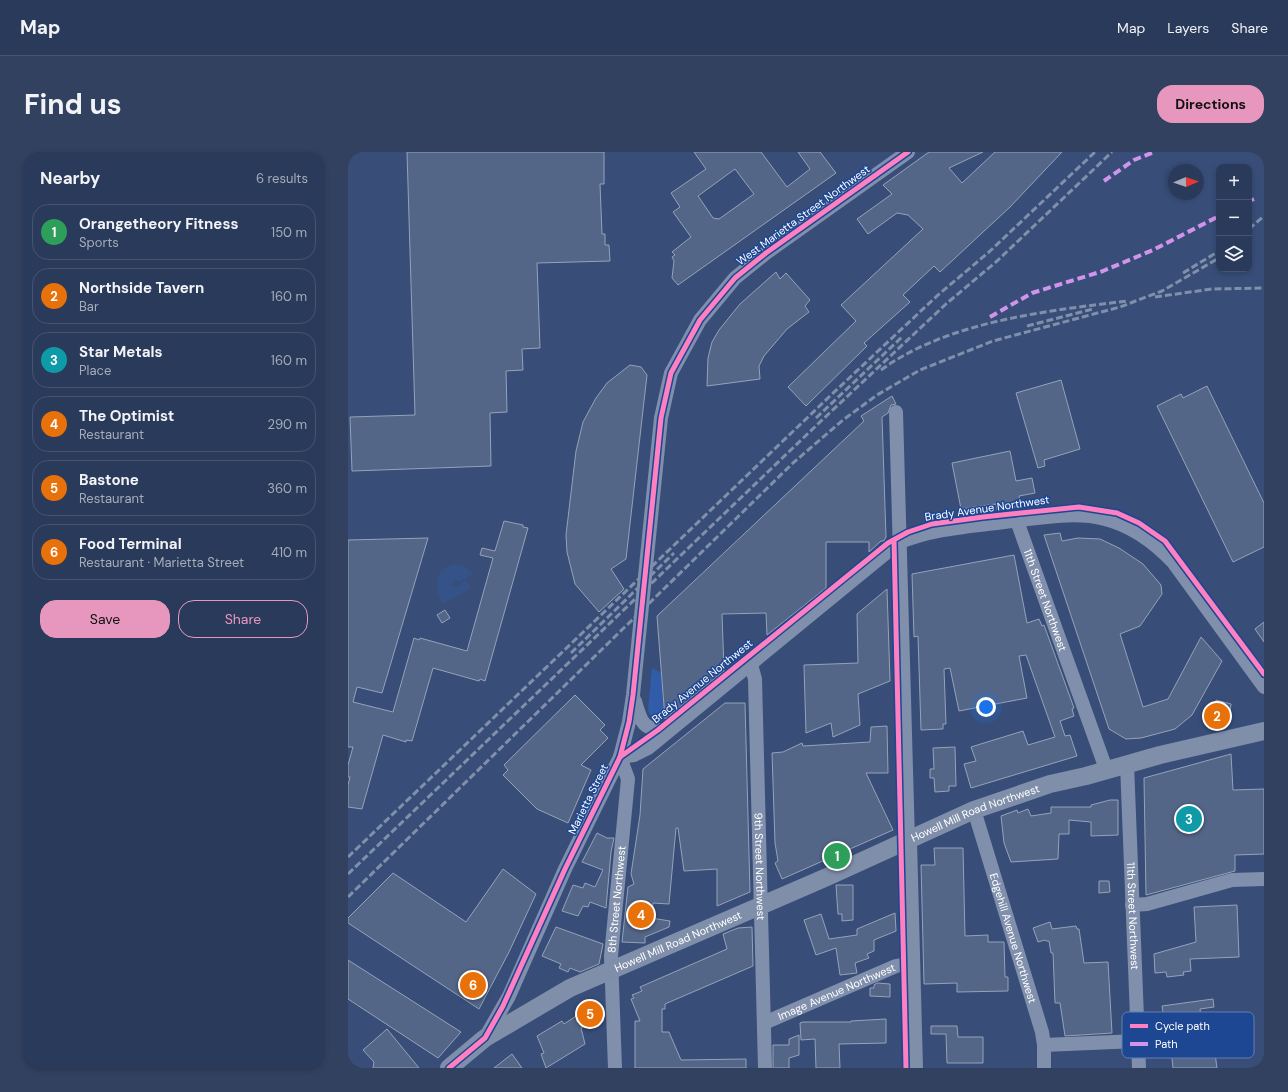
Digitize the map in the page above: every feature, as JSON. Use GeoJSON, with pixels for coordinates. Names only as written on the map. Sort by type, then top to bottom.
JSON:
{"type":"FeatureCollection","features":[{"type":"Feature","properties":{"kind":"main road","name":"Howell Mill Road Northwest"},"geometry":{"type":"LineString","coordinates":[[449,1068],[485,1038],[543,1003],[612,970],[761,906],[974,810],[1037,788],[1086,776],[1106,769],[1264,731]]}},
{"type":"Feature","properties":{"kind":"main road"},"geometry":{"type":"LineString","coordinates":[[908,841],[914,1068]]}},
{"type":"Feature","properties":{"kind":"street","name":"West Marietta Street Northwest"},"geometry":{"type":"LineString","coordinates":[[647,550],[661,418],[671,373],[700,320],[735,278],[766,253],[908,152]]}},
{"type":"Feature","properties":{"kind":"street"},"geometry":{"type":"LineString","coordinates":[[896,412],[898,543],[908,841]]}},
{"type":"Feature","properties":{"kind":"street","name":"Brady Avenue Northwest"},"geometry":{"type":"LineString","coordinates":[[620,757],[634,755],[648,748],[898,543],[911,538],[940,531],[1066,515],[1090,516],[1118,523],[1145,536],[1160,548],[1173,562],[1264,687]]}},
{"type":"Feature","properties":{"kind":"street","name":"11th Street Northwest"},"geometry":{"type":"LineString","coordinates":[[1017,521],[1106,769]]}},
{"type":"Feature","properties":{"kind":"street","name":"Marietta Street"},"geometry":{"type":"LineString","coordinates":[[485,1038],[509,996],[565,869],[620,757],[629,722],[633,695],[647,550]]}},
{"type":"Feature","properties":{"kind":"street","name":"9th Street Northwest"},"geometry":{"type":"LineString","coordinates":[[751,665],[754,679],[765,1068]]}},
{"type":"Feature","properties":{"kind":"street"},"geometry":{"type":"LineString","coordinates":[[633,695],[642,724],[648,728],[668,731]]}},
{"type":"Feature","properties":{"kind":"street","name":"8th Street Northwest"},"geometry":{"type":"LineString","coordinates":[[616,1068],[611,956],[628,779],[620,757]]}},
{"type":"Feature","properties":{"kind":"street","name":"11th Street Northwest"},"geometry":{"type":"LineString","coordinates":[[1127,764],[1137,1012]]}},
{"type":"Feature","properties":{"kind":"street","name":"Edgehill Avenue Northwest"},"geometry":{"type":"LineString","coordinates":[[974,810],[1042,1032],[1044,1045],[1044,1068]]}},
{"type":"Feature","properties":{"kind":"street"},"geometry":{"type":"LineString","coordinates":[[1132,905],[1147,904],[1232,880],[1264,878]]}},
{"type":"Feature","properties":{"kind":"street","name":"Image Avenue Northwest"},"geometry":{"type":"LineString","coordinates":[[764,1023],[896,966],[911,963]]}},
{"type":"Feature","properties":{"kind":"street"},"geometry":{"type":"LineString","coordinates":[[1044,1045],[1122,1042]]}},
{"type":"Feature","properties":{"kind":"street","name":"11th Street Northwest"},"geometry":{"type":"LineString","coordinates":[[1139,1058],[1139,1068]]}},
{"type":"Feature","properties":{"kind":"shaded area"},"geometry":{"type":"Polygon","coordinates":[[[453,564],[465,567],[473,574],[460,581],[455,580],[452,586],[457,587],[466,580],[471,588],[443,604],[437,594],[439,593],[437,588],[437,579],[444,569],[453,564]]]}},
{"type":"Feature","properties":{"kind":"shaded area"},"geometry":{"type":"Polygon","coordinates":[[[652,668],[661,673],[664,719],[660,721],[652,718],[648,710],[652,668]]]}},
{"type":"Feature","properties":{"kind":"building"},"geometry":{"type":"Polygon","coordinates":[[[407,152],[604,152],[604,184],[600,184],[602,234],[605,234],[605,245],[609,245],[610,261],[537,263],[540,348],[522,349],[523,370],[506,371],[507,412],[490,413],[491,466],[352,471],[350,417],[415,415],[407,152]]]}},
{"type":"Feature","properties":{"kind":"building"},"geometry":{"type":"Polygon","coordinates":[[[694,152],[761,152],[787,187],[810,169],[798,152],[820,152],[836,173],[678,285],[672,278],[674,261],[672,257],[675,255],[672,252],[691,237],[673,212],[680,207],[671,193],[706,169],[694,152]],[[735,169],[698,196],[713,218],[719,219],[754,194],[735,169]]]}},
{"type":"Feature","properties":{"kind":"building"},"geometry":{"type":"Polygon","coordinates":[[[929,152],[983,152],[949,168],[962,183],[995,152],[1062,152],[1010,207],[940,272],[934,266],[903,295],[910,302],[864,343],[867,346],[806,406],[788,387],[856,321],[841,305],[923,229],[908,215],[897,213],[868,234],[857,219],[892,194],[883,185],[929,152]]]}},
{"type":"Feature","properties":{"kind":"building"},"geometry":{"type":"Polygon","coordinates":[[[776,272],[780,279],[786,273],[810,300],[805,306],[809,312],[787,329],[764,356],[759,366],[760,379],[707,386],[708,358],[712,342],[719,330],[740,304],[776,272]]]}},
{"type":"Feature","properties":{"kind":"building"},"geometry":{"type":"Polygon","coordinates":[[[630,365],[641,367],[647,375],[626,559],[611,569],[624,589],[599,612],[575,584],[567,552],[566,535],[576,451],[583,422],[596,398],[607,383],[630,365]]]}},
{"type":"Feature","properties":{"kind":"building"},"geometry":{"type":"Polygon","coordinates":[[[1061,380],[1080,449],[1044,460],[1045,466],[1038,468],[1016,393],[1061,380]]]}},
{"type":"Feature","properties":{"kind":"building"},"geometry":{"type":"Polygon","coordinates":[[[1207,386],[1264,503],[1264,547],[1233,562],[1157,406],[1181,394],[1183,398],[1207,386]]]}},
{"type":"Feature","properties":{"kind":"building"},"geometry":{"type":"Polygon","coordinates":[[[892,396],[896,404],[891,405],[888,413],[882,417],[886,537],[884,541],[881,541],[869,552],[869,542],[826,542],[826,588],[767,635],[766,613],[722,614],[724,671],[665,719],[657,616],[864,421],[861,416],[892,396]]]}},
{"type":"Feature","properties":{"kind":"building"},"geometry":{"type":"Polygon","coordinates":[[[1010,451],[1016,481],[1032,478],[1035,493],[1019,496],[1021,506],[997,510],[996,504],[961,509],[952,463],[1010,451]]]}},
{"type":"Feature","properties":{"kind":"building"},"geometry":{"type":"Polygon","coordinates":[[[504,521],[523,525],[523,527],[528,528],[485,681],[480,679],[479,681],[433,668],[412,741],[406,740],[406,742],[383,735],[362,809],[348,807],[348,785],[350,777],[348,777],[348,765],[353,747],[348,747],[348,540],[428,538],[382,693],[357,687],[353,702],[393,712],[414,638],[419,640],[420,638],[467,651],[493,558],[480,555],[482,548],[495,551],[504,521]]]}},
{"type":"Feature","properties":{"kind":"building"},"geometry":{"type":"Polygon","coordinates":[[[1060,533],[1062,541],[1078,538],[1100,539],[1119,548],[1143,564],[1161,585],[1162,594],[1140,626],[1120,634],[1143,707],[1168,699],[1201,637],[1222,661],[1192,715],[1175,729],[1141,738],[1126,739],[1109,729],[1044,535],[1060,533]]]}},
{"type":"Feature","properties":{"kind":"building"},"geometry":{"type":"Polygon","coordinates":[[[1014,555],[1027,623],[1039,619],[1042,626],[1044,625],[1074,708],[1072,709],[1074,716],[1060,721],[1065,736],[1070,735],[1077,756],[971,788],[964,764],[976,761],[971,747],[1023,731],[1028,745],[1055,737],[1026,655],[1019,656],[1027,698],[959,711],[950,668],[944,669],[946,724],[943,724],[943,729],[921,730],[918,636],[914,637],[912,574],[1014,555]]]}},
{"type":"Feature","properties":{"kind":"building"},"geometry":{"type":"Polygon","coordinates":[[[887,589],[890,681],[858,694],[860,725],[833,737],[831,723],[806,733],[804,665],[858,663],[857,614],[887,589]]]}},
{"type":"Feature","properties":{"kind":"building"},"geometry":{"type":"Polygon","coordinates":[[[445,610],[450,618],[442,623],[437,615],[445,610]]]}},
{"type":"Feature","properties":{"kind":"building"},"geometry":{"type":"Polygon","coordinates":[[[1264,622],[1264,642],[1255,629],[1264,622]]]}},
{"type":"Feature","properties":{"kind":"building"},"geometry":{"type":"Polygon","coordinates":[[[575,695],[605,725],[600,730],[608,738],[581,765],[591,770],[568,823],[537,809],[503,775],[508,770],[504,765],[575,695]]]}},
{"type":"Feature","properties":{"kind":"building"},"geometry":{"type":"Polygon","coordinates":[[[1216,700],[1231,704],[1229,723],[1206,726],[1205,709],[1215,708],[1216,700]]]}},
{"type":"Feature","properties":{"kind":"building"},"geometry":{"type":"Polygon","coordinates":[[[725,703],[745,703],[750,892],[717,906],[717,869],[684,871],[678,828],[676,828],[669,904],[653,903],[651,918],[670,921],[669,927],[645,937],[645,943],[622,942],[628,887],[634,884],[631,874],[640,815],[643,769],[725,703]]]}},
{"type":"Feature","properties":{"kind":"building"},"geometry":{"type":"Polygon","coordinates":[[[887,726],[888,773],[866,773],[893,830],[782,879],[775,863],[778,861],[775,843],[772,753],[783,752],[802,743],[803,746],[870,742],[871,727],[887,726]]]}},
{"type":"Feature","properties":{"kind":"building"},"geometry":{"type":"Polygon","coordinates":[[[955,747],[956,786],[949,786],[949,791],[935,792],[934,778],[930,778],[930,769],[934,769],[933,748],[955,747]]]}},
{"type":"Feature","properties":{"kind":"building"},"geometry":{"type":"Polygon","coordinates":[[[1231,754],[1233,790],[1264,789],[1264,854],[1235,855],[1235,871],[1146,895],[1144,778],[1231,754]]]}},
{"type":"Feature","properties":{"kind":"building"},"geometry":{"type":"Polygon","coordinates":[[[1110,800],[1118,800],[1118,835],[1091,836],[1091,822],[1069,820],[1069,834],[1059,834],[1058,859],[1011,862],[1004,843],[1001,816],[1017,810],[1018,813],[1028,809],[1031,816],[1051,813],[1051,807],[1091,807],[1091,805],[1110,800]]]}},
{"type":"Feature","properties":{"kind":"building"},"geometry":{"type":"Polygon","coordinates":[[[597,833],[607,838],[614,838],[611,852],[606,908],[590,902],[588,907],[583,906],[578,916],[562,911],[573,885],[583,888],[585,883],[595,887],[603,870],[582,862],[597,833]]]}},
{"type":"Feature","properties":{"kind":"building"},"geometry":{"type":"Polygon","coordinates":[[[934,848],[963,848],[965,936],[988,935],[988,942],[1004,942],[1005,977],[1008,977],[1008,991],[957,992],[957,983],[924,984],[921,865],[935,865],[934,848]]]}},
{"type":"Feature","properties":{"kind":"building"},"geometry":{"type":"Polygon","coordinates":[[[503,869],[536,894],[509,952],[479,1009],[348,923],[348,918],[393,873],[466,922],[503,869]]]}},
{"type":"Feature","properties":{"kind":"building"},"geometry":{"type":"Polygon","coordinates":[[[1099,881],[1109,881],[1110,892],[1099,893],[1099,881]]]}},
{"type":"Feature","properties":{"kind":"building"},"geometry":{"type":"Polygon","coordinates":[[[836,885],[853,885],[853,920],[842,921],[842,914],[838,914],[836,885]]]}},
{"type":"Feature","properties":{"kind":"building"},"geometry":{"type":"Polygon","coordinates":[[[1237,905],[1239,957],[1190,959],[1191,971],[1183,972],[1184,975],[1167,977],[1166,972],[1155,973],[1154,954],[1196,942],[1194,907],[1237,905]]]}},
{"type":"Feature","properties":{"kind":"building"},"geometry":{"type":"Polygon","coordinates":[[[895,913],[896,931],[874,940],[874,951],[867,954],[869,958],[855,963],[857,973],[840,975],[836,948],[816,955],[804,920],[821,914],[829,939],[857,935],[857,929],[895,913]]]}},
{"type":"Feature","properties":{"kind":"building"},"geometry":{"type":"Polygon","coordinates":[[[1050,922],[1052,929],[1076,926],[1077,929],[1079,929],[1084,963],[1108,962],[1112,1033],[1065,1036],[1060,1003],[1055,1003],[1053,953],[1051,953],[1049,941],[1045,940],[1038,942],[1033,928],[1050,922]]]}},
{"type":"Feature","properties":{"kind":"building"},"geometry":{"type":"Polygon","coordinates":[[[556,927],[603,944],[599,964],[580,972],[570,968],[568,972],[559,968],[561,964],[542,956],[556,927]]]}},
{"type":"Feature","properties":{"kind":"building"},"geometry":{"type":"Polygon","coordinates":[[[752,927],[753,966],[665,1004],[665,1009],[662,1009],[662,1032],[669,1032],[681,1060],[746,1059],[746,1068],[635,1068],[635,1021],[640,1021],[631,999],[634,998],[632,995],[642,991],[640,987],[727,949],[723,934],[738,928],[752,927]]]}},
{"type":"Feature","properties":{"kind":"building"},"geometry":{"type":"Polygon","coordinates":[[[348,960],[461,1032],[438,1058],[348,999],[348,960]]]}},
{"type":"Feature","properties":{"kind":"building"},"geometry":{"type":"Polygon","coordinates":[[[877,983],[890,984],[890,997],[870,996],[870,988],[874,988],[874,985],[877,983]]]}},
{"type":"Feature","properties":{"kind":"building"},"geometry":{"type":"Polygon","coordinates":[[[1213,999],[1214,1007],[1200,1009],[1200,1012],[1163,1012],[1162,1006],[1213,999]]]}},
{"type":"Feature","properties":{"kind":"building"},"geometry":{"type":"Polygon","coordinates":[[[596,1003],[603,1015],[581,1028],[585,1044],[546,1068],[541,1054],[544,1053],[537,1036],[562,1021],[564,1024],[596,1003]]]}},
{"type":"Feature","properties":{"kind":"building"},"geometry":{"type":"Polygon","coordinates":[[[886,1019],[886,1043],[839,1044],[840,1068],[816,1068],[815,1039],[801,1040],[800,1023],[803,1022],[851,1022],[886,1019]]]}},
{"type":"Feature","properties":{"kind":"building"},"geometry":{"type":"Polygon","coordinates":[[[931,1026],[957,1026],[958,1037],[983,1037],[983,1063],[947,1063],[946,1034],[931,1034],[931,1026]]]}},
{"type":"Feature","properties":{"kind":"building"},"geometry":{"type":"Polygon","coordinates":[[[387,1029],[419,1068],[373,1068],[374,1062],[363,1050],[387,1029]]]}},
{"type":"Feature","properties":{"kind":"building"},"geometry":{"type":"Polygon","coordinates":[[[799,1035],[799,1055],[789,1058],[789,1068],[773,1068],[773,1045],[789,1045],[789,1039],[799,1035]]]}},
{"type":"Feature","properties":{"kind":"building"},"geometry":{"type":"Polygon","coordinates":[[[512,1054],[522,1068],[494,1068],[512,1054]]]}},
{"type":"Feature","properties":{"kind":"building"},"geometry":{"type":"Polygon","coordinates":[[[1172,1058],[1216,1058],[1217,1068],[1173,1068],[1172,1058]]]}},
{"type":"Feature","properties":{"kind":"railway"},"geometry":{"type":"LineString","coordinates":[[348,857],[830,396],[938,295],[989,252],[1095,152]]}},
{"type":"Feature","properties":{"kind":"railway"},"geometry":{"type":"LineString","coordinates":[[348,874],[821,421],[946,304],[997,261],[1112,152]]}},
{"type":"Feature","properties":{"kind":"railway"},"geometry":{"type":"LineString","coordinates":[[1252,226],[1264,216]]}},
{"type":"Feature","properties":{"kind":"railway"},"geometry":{"type":"LineString","coordinates":[[1183,273],[1216,253]]}},
{"type":"Feature","properties":{"kind":"railway"},"geometry":{"type":"LineString","coordinates":[[348,897],[793,463],[843,420],[877,395],[920,370],[993,341],[1120,307],[1162,291],[1216,260]]}},
{"type":"Feature","properties":{"kind":"railway"},"geometry":{"type":"LineString","coordinates":[[1155,297],[1212,289],[1264,288]]}},
{"type":"Feature","properties":{"kind":"railway"},"geometry":{"type":"LineString","coordinates":[[881,370],[908,353],[967,329],[1031,314],[1127,301]]}},
{"type":"Feature","properties":{"kind":"railway"},"geometry":{"type":"LineString","coordinates":[[1027,326],[1093,309]]}},
{"type":"Feature","properties":{"kind":"railway"},"geometry":{"type":"LineString","coordinates":[[816,418],[902,337]]}},
{"type":"Feature","properties":{"kind":"railway"},"geometry":{"type":"LineString","coordinates":[[571,653],[674,553]]}},
{"type":"Feature","properties":{"kind":"marked path"},"geometry":{"type":"LineString","coordinates":[[1104,181],[1134,160],[1154,152]]}},
{"type":"Feature","properties":{"kind":"marked path"},"geometry":{"type":"LineString","coordinates":[[990,317],[1032,293],[1103,271],[1153,250],[1216,218]]}},
{"type":"Feature","properties":{"kind":"cycle path"},"geometry":{"type":"LineString","coordinates":[[449,1068],[485,1038],[503,1006],[565,869],[620,757],[629,722],[633,695],[661,418],[671,373],[700,320],[735,278],[766,253],[908,152]]}},
{"type":"Feature","properties":{"kind":"cycle path"},"geometry":{"type":"LineString","coordinates":[[620,757],[658,730],[888,543],[908,532],[932,524],[983,517],[1079,507],[1117,513],[1139,523],[1165,541],[1264,674]]}},
{"type":"Feature","properties":{"kind":"cycle path"},"geometry":{"type":"LineString","coordinates":[[894,540],[906,1068]]}},
{"type":"Feature","properties":{"kind":"place","name":"Northside Tavern"},"geometry":{"type":"Point","coordinates":[1217,716]}},
{"type":"Feature","properties":{"kind":"place","name":"Star Metals"},"geometry":{"type":"Point","coordinates":[1189,819]}},
{"type":"Feature","properties":{"kind":"place","name":"Orangetheory Fitness"},"geometry":{"type":"Point","coordinates":[837,856]}},
{"type":"Feature","properties":{"kind":"place","name":"The Optimist"},"geometry":{"type":"Point","coordinates":[641,915]}},
{"type":"Feature","properties":{"kind":"place","name":"Food Terminal"},"geometry":{"type":"Point","coordinates":[473,985]}},
{"type":"Feature","properties":{"kind":"place","name":"Bastone"},"geometry":{"type":"Point","coordinates":[590,1014]}}]}
